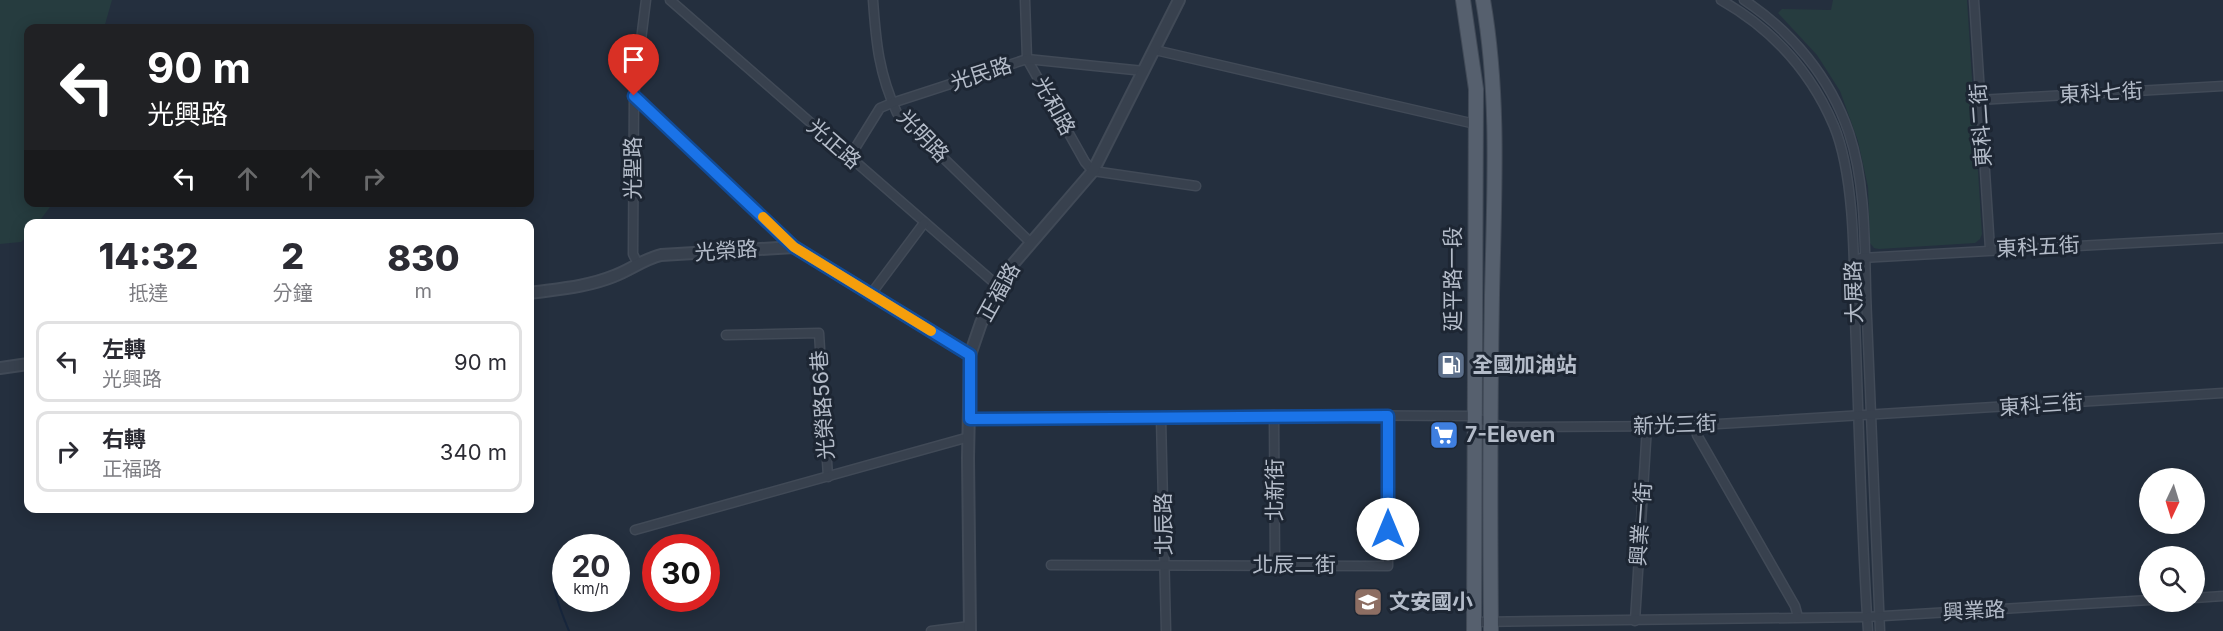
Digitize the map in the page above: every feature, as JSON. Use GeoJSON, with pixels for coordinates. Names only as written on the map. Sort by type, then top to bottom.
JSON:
{"type":"FeatureCollection","features":[{"type":"Feature","properties":{"kind":"main road","name":"延平路一段"},"geometry":{"type":"LineString","coordinates":[[1463,0],[1476,89],[1474,626]]}},
{"type":"Feature","properties":{"kind":"main road","name":"延平路一段"},"geometry":{"type":"LineString","coordinates":[[1483,0],[1492,88],[1494,201],[1490,424],[1491,627]]}},
{"type":"Feature","properties":{"kind":"main road"},"geometry":{"type":"LineString","coordinates":[[1475,201],[1494,201]]}},
{"type":"Feature","properties":{"kind":"main road"},"geometry":{"type":"LineString","coordinates":[[1474,307],[1492,308]]}},
{"type":"Feature","properties":{"kind":"street","name":"光聖路"},"geometry":{"type":"LineString","coordinates":[[638,264],[633,254],[634,96],[646,0]]}},
{"type":"Feature","properties":{"kind":"street","name":"光正路"},"geometry":{"type":"LineString","coordinates":[[670,0],[998,286]]}},
{"type":"Feature","properties":{"kind":"street","name":"光明路"},"geometry":{"type":"LineString","coordinates":[[873,0],[876,46],[885,86],[897,113],[1030,242]]}},
{"type":"Feature","properties":{"kind":"street","name":"光和路"},"geometry":{"type":"LineString","coordinates":[[1025,0],[1027,59],[1085,162],[1093,171]]}},
{"type":"Feature","properties":{"kind":"street","name":"正福路"},"geometry":{"type":"LineString","coordinates":[[970,629],[970,355],[981,323],[998,286],[1030,242],[1093,171],[1179,0]]}},
{"type":"Feature","properties":{"kind":"street","name":"大展路"},"geometry":{"type":"LineString","coordinates":[[1721,0],[1743,12],[1784,48],[1813,86],[1834,127],[1843,156],[1848,185],[1853,258],[1868,631]]}},
{"type":"Feature","properties":{"kind":"street","name":"大展路"},"geometry":{"type":"LineString","coordinates":[[1744,0],[1764,13],[1794,40],[1832,93],[1848,131],[1856,158],[1860,183],[1864,258],[1880,631]]}},
{"type":"Feature","properties":{"kind":"street","name":"東科二街"},"geometry":{"type":"LineString","coordinates":[[1974,0],[1978,100],[1990,249]]}},
{"type":"Feature","properties":{"kind":"street"},"geometry":{"type":"LineString","coordinates":[[1155,50],[1475,124]]}},
{"type":"Feature","properties":{"kind":"street","name":"光民路"},"geometry":{"type":"LineString","coordinates":[[849,158],[880,108],[892,102],[1027,59],[1143,70]]}},
{"type":"Feature","properties":{"kind":"street","name":"東科七街"},"geometry":{"type":"LineString","coordinates":[[1978,100],[2223,86]]}},
{"type":"Feature","properties":{"kind":"street"},"geometry":{"type":"LineString","coordinates":[[634,96],[794,247],[970,355]]}},
{"type":"Feature","properties":{"kind":"street"},"geometry":{"type":"LineString","coordinates":[[1093,171],[1196,186]]}},
{"type":"Feature","properties":{"kind":"street"},"geometry":{"type":"LineString","coordinates":[[871,294],[924,223]]}},
{"type":"Feature","properties":{"kind":"street","name":"東科五街"},"geometry":{"type":"LineString","coordinates":[[1853,258],[2223,237]]}},
{"type":"Feature","properties":{"kind":"street","name":"光榮路"},"geometry":{"type":"LineString","coordinates":[[534,292],[582,285],[612,277],[649,258],[661,255],[794,247]]}},
{"type":"Feature","properties":{"kind":"street","name":"光榮路56巷"},"geometry":{"type":"LineString","coordinates":[[635,530],[828,477],[819,333],[726,335]]}},
{"type":"Feature","properties":{"kind":"street"},"geometry":{"type":"LineString","coordinates":[[0,368],[24,365]]}},
{"type":"Feature","properties":{"kind":"street","name":"東科三街"},"geometry":{"type":"LineString","coordinates":[[1859,416],[2223,393]]}},
{"type":"Feature","properties":{"kind":"street","name":"北新街"},"geometry":{"type":"LineString","coordinates":[[1274,416],[1275,565]]}},
{"type":"Feature","properties":{"kind":"street","name":"北辰二街"},"geometry":{"type":"LineString","coordinates":[[1051,566],[1388,566],[1388,416]]}},
{"type":"Feature","properties":{"kind":"street"},"geometry":{"type":"LineString","coordinates":[[970,419],[1474,416],[1490,424]]}},
{"type":"Feature","properties":{"kind":"street","name":"新光三街"},"geometry":{"type":"LineString","coordinates":[[1490,424],[1509,427],[1695,425],[1859,416]]}},
{"type":"Feature","properties":{"kind":"street","name":"北辰路"},"geometry":{"type":"LineString","coordinates":[[1161,418],[1166,631]]}},
{"type":"Feature","properties":{"kind":"street"},"geometry":{"type":"LineString","coordinates":[[1695,425],[1697,435],[1795,606],[1798,617]]}},
{"type":"Feature","properties":{"kind":"street","name":"興業一街"},"geometry":{"type":"LineString","coordinates":[[1635,621],[1647,426]]}},
{"type":"Feature","properties":{"kind":"street"},"geometry":{"type":"LineString","coordinates":[[828,477],[969,437]]}},
{"type":"Feature","properties":{"kind":"street"},"geometry":{"type":"LineString","coordinates":[[2205,597],[2223,596]]}},
{"type":"Feature","properties":{"kind":"street","name":"興業路"},"geometry":{"type":"LineString","coordinates":[[1474,626],[1879,617],[2139,601]]}},
{"type":"Feature","properties":{"kind":"street"},"geometry":{"type":"LineString","coordinates":[[931,631],[970,629]]}},
{"type":"Feature","properties":{"kind":"green space"},"geometry":{"type":"Polygon","coordinates":[[[0,0],[112,0],[105,24],[24,24],[24,207],[50,207],[41,219],[24,219],[24,239],[21,242],[0,244],[0,0]]]}},
{"type":"Feature","properties":{"kind":"green space"},"geometry":{"type":"Polygon","coordinates":[[[1833,0],[1967,0],[1982,234],[1975,243],[1879,249],[1874,248],[1870,243],[1868,187],[1858,141],[1840,91],[1817,55],[1778,13],[1782,9],[1831,10],[1833,0]]]}},
{"type":"Feature","properties":{"kind":"waterway"},"geometry":{"type":"LineString","coordinates":[[562,612],[569,631]]}},
{"type":"Feature","properties":{"kind":"slow traffic"},"geometry":{"type":"LineString","coordinates":[[763,217],[794,247],[931,331]]}},
{"type":"Feature","properties":{"kind":"place","name":"全國加油站"},"geometry":{"type":"Point","coordinates":[1451,365]}},
{"type":"Feature","properties":{"kind":"place","name":"7-Eleven"},"geometry":{"type":"Point","coordinates":[1444,435]}},
{"type":"Feature","properties":{"kind":"place","name":"文安國小"},"geometry":{"type":"Point","coordinates":[1368,602]}},
{"type":"Feature","properties":{"kind":"route"},"geometry":{"type":"LineString","coordinates":[[634,96],[794,247],[970,355],[970,419],[1388,416],[1388,529]]}}]}
